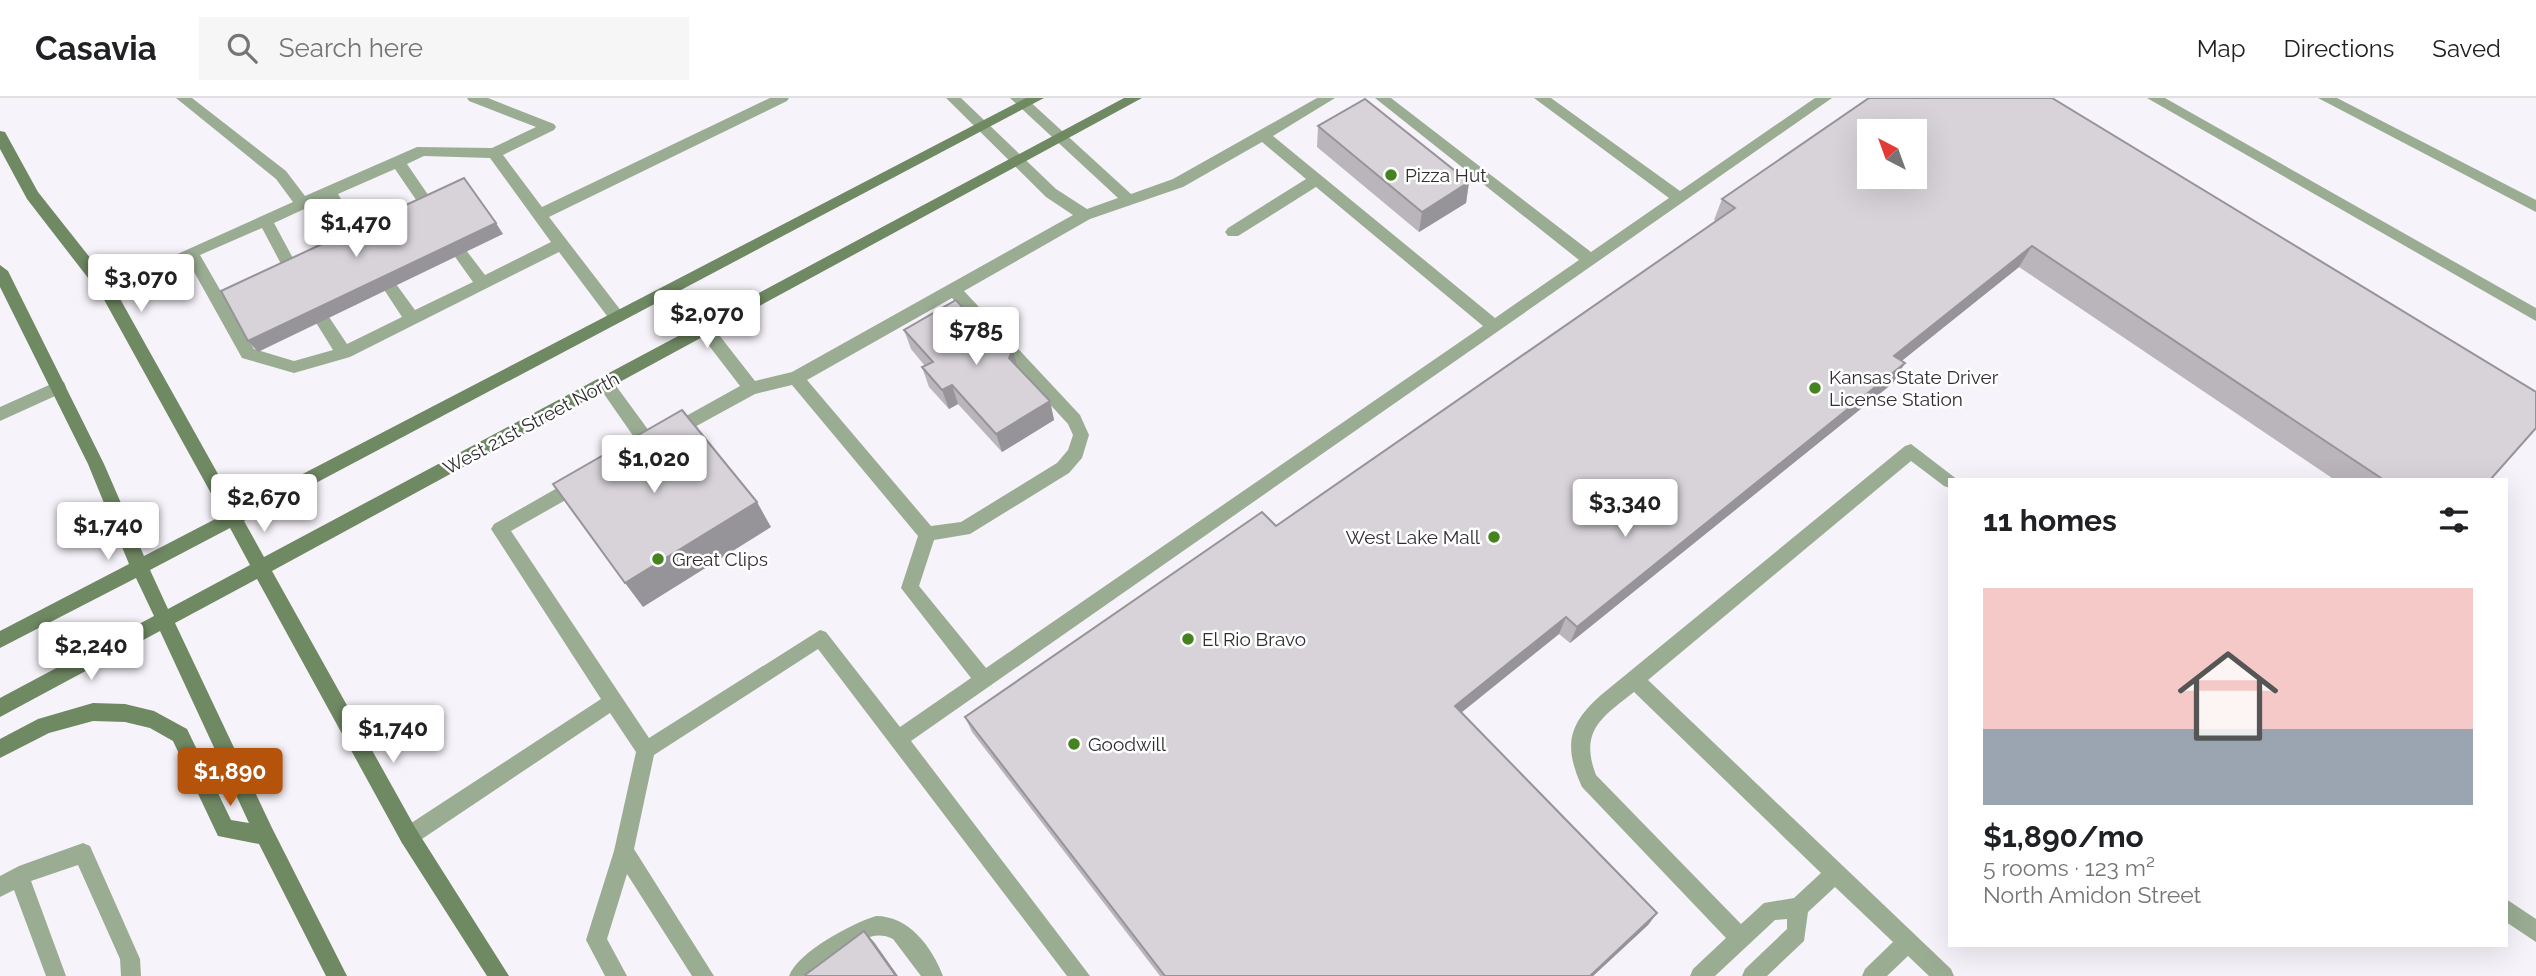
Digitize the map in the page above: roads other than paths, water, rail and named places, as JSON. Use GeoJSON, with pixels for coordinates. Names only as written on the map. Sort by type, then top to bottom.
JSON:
{"type":"FeatureCollection","features":[{"type":"Feature","properties":{"kind":"main road","name":"West 21st Street North"},"geometry":{"type":"LineString","coordinates":[[0,708],[1135,98]]}},
{"type":"Feature","properties":{"kind":"main road"},"geometry":{"type":"LineString","coordinates":[[0,640],[983,126],[1026,100]]}},
{"type":"Feature","properties":{"kind":"main road"},"geometry":{"type":"LineString","coordinates":[[0,136],[32,195],[108,292],[409,836],[499,976]]}},
{"type":"Feature","properties":{"kind":"main road"},"geometry":{"type":"LineString","coordinates":[[0,271],[96,464],[140,568],[265,835],[337,976]]}},
{"type":"Feature","properties":{"kind":"main road"},"geometry":{"type":"LineString","coordinates":[[0,749],[46,725],[93,712],[125,713],[154,720],[180,735],[225,829],[265,835]]}},
{"type":"Feature","properties":{"kind":"street"},"geometry":{"type":"LineString","coordinates":[[183,98],[281,175],[302,203]]}},
{"type":"Feature","properties":{"kind":"street"},"geometry":{"type":"LineString","coordinates":[[108,292],[422,151],[494,153],[548,127],[474,98]]}},
{"type":"Feature","properties":{"kind":"street"},"geometry":{"type":"LineString","coordinates":[[539,215],[782,98]]}},
{"type":"Feature","properties":{"kind":"street"},"geometry":{"type":"LineString","coordinates":[[953,98],[1051,193],[1085,215]]}},
{"type":"Feature","properties":{"kind":"street"},"geometry":{"type":"LineString","coordinates":[[605,384],[643,448],[751,387],[796,378],[1085,215],[1178,183],[1328,98]]}},
{"type":"Feature","properties":{"kind":"street"},"geometry":{"type":"LineString","coordinates":[[1382,98],[1590,260]]}},
{"type":"Feature","properties":{"kind":"street"},"geometry":{"type":"LineString","coordinates":[[1541,98],[1680,199]]}},
{"type":"Feature","properties":{"kind":"street"},"geometry":{"type":"LineString","coordinates":[[898,739],[1825,98]]}},
{"type":"Feature","properties":{"kind":"street"},"geometry":{"type":"LineString","coordinates":[[2154,98],[2536,315]]}},
{"type":"Feature","properties":{"kind":"street"},"geometry":{"type":"LineString","coordinates":[[2325,98],[2536,207]]}},
{"type":"Feature","properties":{"kind":"street"},"geometry":{"type":"LineString","coordinates":[[1026,100],[1061,138],[1129,200]]}},
{"type":"Feature","properties":{"kind":"street"},"geometry":{"type":"LineString","coordinates":[[1264,135],[1494,326]]}},
{"type":"Feature","properties":{"kind":"street"},"geometry":{"type":"LineString","coordinates":[[494,153],[616,316]]}},
{"type":"Feature","properties":{"kind":"street"},"geometry":{"type":"LineString","coordinates":[[398,162],[430,209]]}},
{"type":"Feature","properties":{"kind":"street"},"geometry":{"type":"LineString","coordinates":[[1233,232],[1317,179]]}},
{"type":"Feature","properties":{"kind":"street"},"geometry":{"type":"LineString","coordinates":[[329,192],[360,242]]}},
{"type":"Feature","properties":{"kind":"street"},"geometry":{"type":"LineString","coordinates":[[265,220],[293,273]]}},
{"type":"Feature","properties":{"kind":"street"},"geometry":{"type":"LineString","coordinates":[[191,253],[248,354],[294,367],[344,353],[561,244]]}},
{"type":"Feature","properties":{"kind":"street"},"geometry":{"type":"LineString","coordinates":[[461,254],[482,283]]}},
{"type":"Feature","properties":{"kind":"street"},"geometry":{"type":"LineString","coordinates":[[391,288],[412,318]]}},
{"type":"Feature","properties":{"kind":"street"},"geometry":{"type":"LineString","coordinates":[[927,534],[964,529],[1063,468],[1076,453],[1082,435],[1074,420],[954,290]]}},
{"type":"Feature","properties":{"kind":"street"},"geometry":{"type":"LineString","coordinates":[[323,321],[344,353]]}},
{"type":"Feature","properties":{"kind":"street"},"geometry":{"type":"LineString","coordinates":[[706,330],[751,387]]}},
{"type":"Feature","properties":{"kind":"street"},"geometry":{"type":"LineString","coordinates":[[796,378],[927,534]]}},
{"type":"Feature","properties":{"kind":"street"},"geometry":{"type":"LineString","coordinates":[[0,414],[58,387]]}},
{"type":"Feature","properties":{"kind":"street"},"geometry":{"type":"LineString","coordinates":[[1741,938],[1589,781],[1580,763],[1580,741],[1586,720],[1910,451],[1948,480]]}},
{"type":"Feature","properties":{"kind":"street"},"geometry":{"type":"LineString","coordinates":[[591,477],[500,529],[646,750]]}},
{"type":"Feature","properties":{"kind":"street"},"geometry":{"type":"LineString","coordinates":[[927,534],[910,588],[983,678]]}},
{"type":"Feature","properties":{"kind":"street"},"geometry":{"type":"LineString","coordinates":[[617,976],[596,940],[624,850],[646,750],[820,638],[1080,976]]}},
{"type":"Feature","properties":{"kind":"street"},"geometry":{"type":"LineString","coordinates":[[1635,680],[1944,976]]}},
{"type":"Feature","properties":{"kind":"street"},"geometry":{"type":"LineString","coordinates":[[409,836],[613,701]]}},
{"type":"Feature","properties":{"kind":"street"},"geometry":{"type":"LineString","coordinates":[[624,850],[704,976]]}},
{"type":"Feature","properties":{"kind":"street"},"geometry":{"type":"LineString","coordinates":[[0,887],[19,876],[83,853],[130,959],[131,976]]}},
{"type":"Feature","properties":{"kind":"street"},"geometry":{"type":"LineString","coordinates":[[1700,976],[1771,910],[1798,908],[1835,873]]}},
{"type":"Feature","properties":{"kind":"street"},"geometry":{"type":"LineString","coordinates":[[19,876],[56,976]]}},
{"type":"Feature","properties":{"kind":"street"},"geometry":{"type":"LineString","coordinates":[[1752,976],[1797,934],[1798,908]]}},
{"type":"Feature","properties":{"kind":"street"},"geometry":{"type":"LineString","coordinates":[[2508,911],[2536,932]]}},
{"type":"Feature","properties":{"kind":"street"},"geometry":{"type":"LineString","coordinates":[[799,976],[860,930],[883,923],[900,931],[933,976]]}},
{"type":"Feature","properties":{"kind":"street"},"geometry":{"type":"LineString","coordinates":[[1872,976],[1908,942]]}},
{"type":"Feature","properties":{"kind":"place","name":"Pizza Hut"},"geometry":{"type":"Point","coordinates":[1391,175]}},
{"type":"Feature","properties":{"kind":"place","name":"Kansas State Driver License Station"},"geometry":{"type":"Point","coordinates":[1815,388]}},
{"type":"Feature","properties":{"kind":"place","name":"West Lake Mall"},"geometry":{"type":"Point","coordinates":[1494,537]}},
{"type":"Feature","properties":{"kind":"place","name":"Great Clips"},"geometry":{"type":"Point","coordinates":[658,559]}},
{"type":"Feature","properties":{"kind":"place","name":"El Rio Bravo"},"geometry":{"type":"Point","coordinates":[1188,639]}},
{"type":"Feature","properties":{"kind":"place","name":"Goodwill"},"geometry":{"type":"Point","coordinates":[1074,744]}}]}
